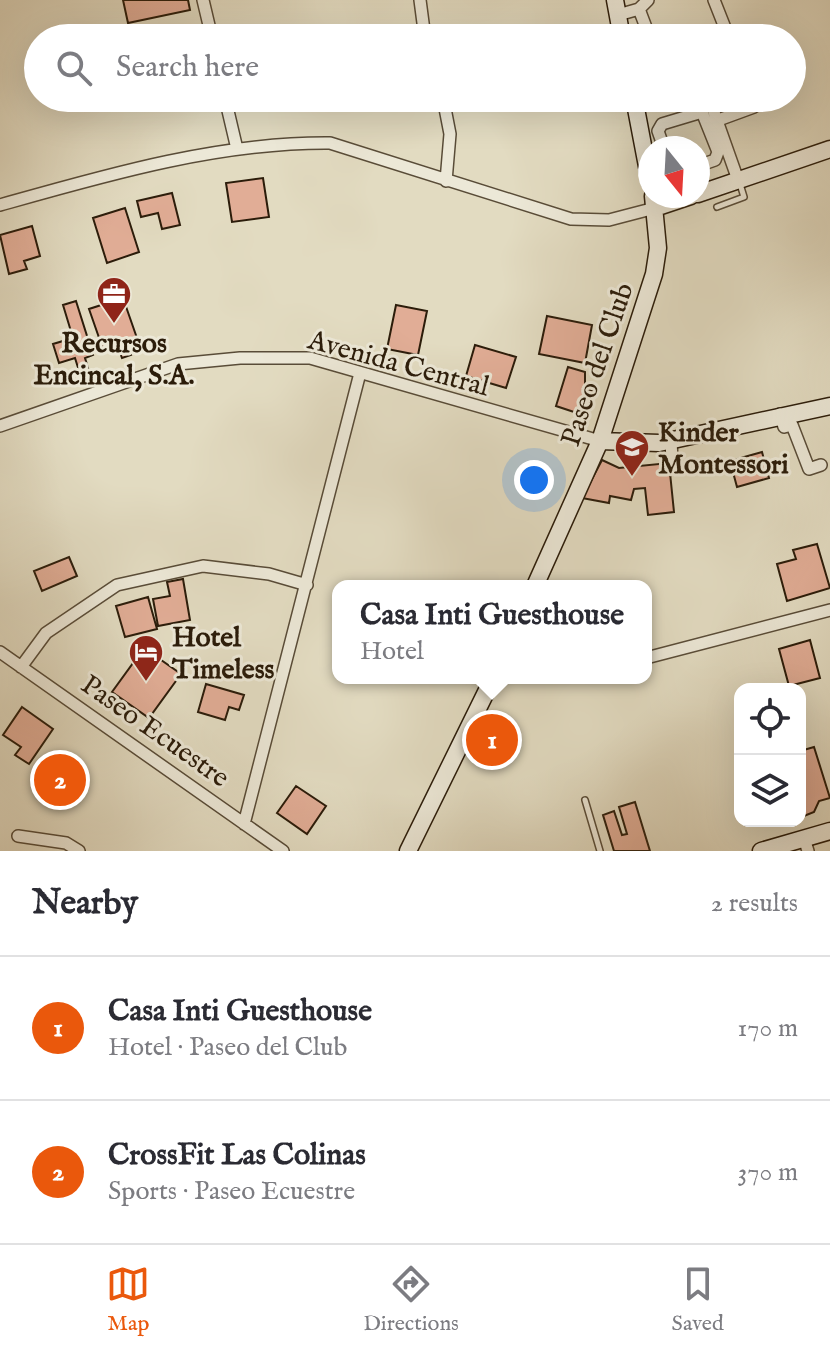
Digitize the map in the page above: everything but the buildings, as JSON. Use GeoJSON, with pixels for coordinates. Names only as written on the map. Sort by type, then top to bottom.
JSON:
{"type":"FeatureCollection","features":[{"type":"Feature","properties":{"kind":"street"},"geometry":{"type":"LineString","coordinates":[[203,0],[209,24]]}},
{"type":"Feature","properties":{"kind":"street"},"geometry":{"type":"LineString","coordinates":[[420,0],[423,24]]}},
{"type":"Feature","properties":{"kind":"street"},"geometry":{"type":"LineString","coordinates":[[714,0],[723,24]]}},
{"type":"Feature","properties":{"kind":"street"},"geometry":{"type":"LineString","coordinates":[[617,8],[644,5]]}},
{"type":"Feature","properties":{"kind":"street"},"geometry":{"type":"LineString","coordinates":[[228,112],[237,149]]}},
{"type":"Feature","properties":{"kind":"street"},"geometry":{"type":"LineString","coordinates":[[446,112],[450,134],[446,181]]}},
{"type":"Feature","properties":{"kind":"street"},"geometry":{"type":"LineString","coordinates":[[637,112],[641,136]]}},
{"type":"Feature","properties":{"kind":"street"},"geometry":{"type":"LineString","coordinates":[[660,136],[658,131],[662,124],[702,112],[713,122],[738,180]]}},
{"type":"Feature","properties":{"kind":"street"},"geometry":{"type":"LineString","coordinates":[[710,162],[715,160],[718,152],[711,112]]}},
{"type":"Feature","properties":{"kind":"street"},"geometry":{"type":"LineString","coordinates":[[713,122],[740,112]]}},
{"type":"Feature","properties":{"kind":"street"},"geometry":{"type":"LineString","coordinates":[[0,205],[77,183],[237,149],[330,143],[571,219],[609,220],[639,208]]}},
{"type":"Feature","properties":{"kind":"street"},"geometry":{"type":"LineString","coordinates":[[710,190],[830,149]]}},
{"type":"Feature","properties":{"kind":"street","name":"Paseo del Club"},"geometry":{"type":"LineString","coordinates":[[538,580],[600,441],[654,274],[658,248],[655,208]]}},
{"type":"Feature","properties":{"kind":"street","name":"Avenida Central"},"geometry":{"type":"LineString","coordinates":[[0,426],[178,364],[240,358],[310,358],[600,441]]}},
{"type":"Feature","properties":{"kind":"street"},"geometry":{"type":"LineString","coordinates":[[244,824],[360,373]]}},
{"type":"Feature","properties":{"kind":"street"},"geometry":{"type":"LineString","coordinates":[[600,441],[671,441],[780,414],[830,406]]}},
{"type":"Feature","properties":{"kind":"street"},"geometry":{"type":"LineString","coordinates":[[780,414],[784,427],[792,425],[809,469],[821,465]]}},
{"type":"Feature","properties":{"kind":"street"},"geometry":{"type":"LineString","coordinates":[[671,441],[672,460]]}},
{"type":"Feature","properties":{"kind":"street"},"geometry":{"type":"LineString","coordinates":[[21,667],[46,633],[117,585],[203,566],[269,574],[307,585]]}},
{"type":"Feature","properties":{"kind":"street"},"geometry":{"type":"LineString","coordinates":[[652,656],[830,610]]}},
{"type":"Feature","properties":{"kind":"street","name":"Paseo Ecuestre"},"geometry":{"type":"LineString","coordinates":[[0,652],[276,849]]}},
{"type":"Feature","properties":{"kind":"street"},"geometry":{"type":"LineString","coordinates":[[408,851],[490,684]]}},
{"type":"Feature","properties":{"kind":"street"},"geometry":{"type":"LineString","coordinates":[[761,851],[806,845],[830,831]]}},
{"type":"Feature","properties":{"kind":"street"},"geometry":{"type":"LineString","coordinates":[[18,836],[66,843],[79,851]]}},
{"type":"Feature","properties":{"kind":"lane"},"geometry":{"type":"LineString","coordinates":[[717,207],[744,197],[738,180]]}},
{"type":"Feature","properties":{"kind":"lane"},"geometry":{"type":"LineString","coordinates":[[585,800],[600,851]]}},
{"type":"Feature","properties":{"kind":"place","name":"Recursos Encincal, S.A."},"geometry":{"type":"Point","coordinates":[114,325]}},
{"type":"Feature","properties":{"kind":"place","name":"Kinder Montessori"},"geometry":{"type":"Point","coordinates":[632,478]}},
{"type":"Feature","properties":{"kind":"place","name":"Hotel Timeless"},"geometry":{"type":"Point","coordinates":[146,683]}},
{"type":"Feature","properties":{"kind":"place","name":"Casa Inti Guesthouse"},"geometry":{"type":"Point","coordinates":[492,740]}},
{"type":"Feature","properties":{"kind":"place","name":"CrossFit Las Colinas"},"geometry":{"type":"Point","coordinates":[60,780]}}]}
